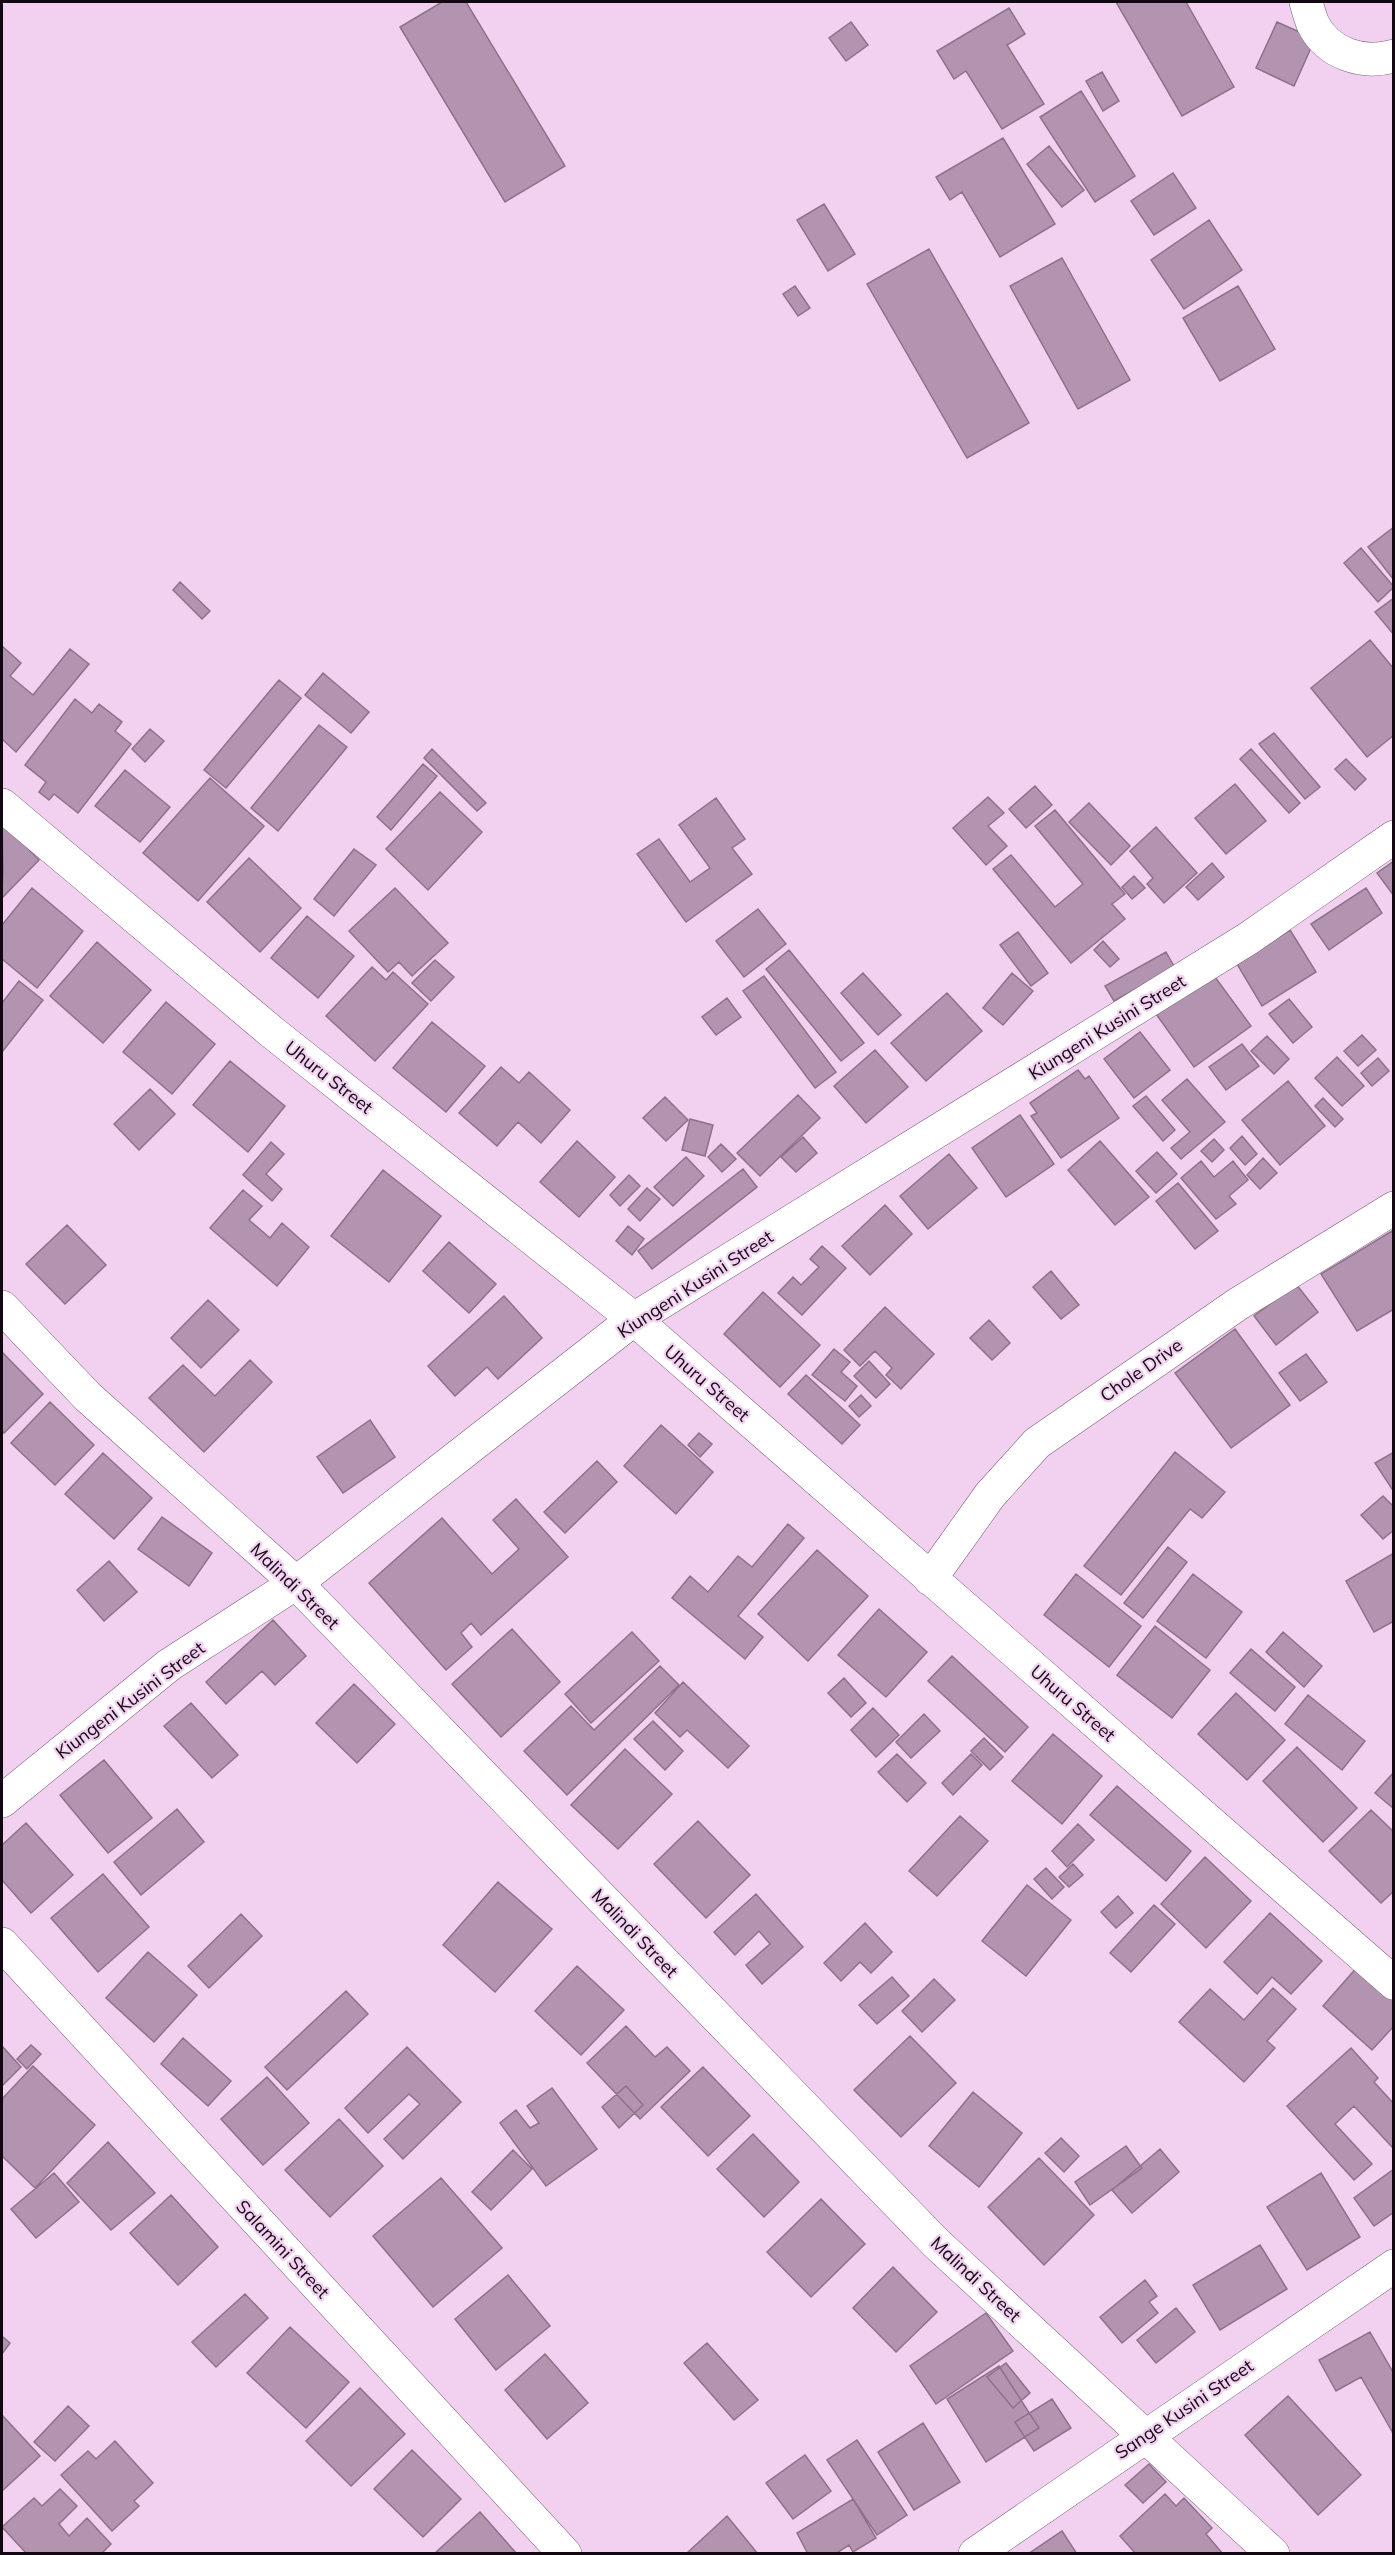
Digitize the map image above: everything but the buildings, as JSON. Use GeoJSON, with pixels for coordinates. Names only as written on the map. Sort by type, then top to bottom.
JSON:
{"type":"FeatureCollection","features":[{"type":"Feature","properties":{"kind":"street"},"geometry":{"type":"LineString","coordinates":[[1306,2],[1313,25],[1329,46],[1353,58],[1378,61],[1394,56]]}},
{"type":"Feature","properties":{"kind":"street","name":"Uhuru Street"},"geometry":{"type":"LineString","coordinates":[[2,805],[273,1033],[634,1319],[1394,1983]]}},
{"type":"Feature","properties":{"kind":"street","name":"Kiungeni Kusini Street"},"geometry":{"type":"LineString","coordinates":[[2,1801],[170,1665],[296,1583],[634,1319],[1249,938],[1394,837]]}},
{"type":"Feature","properties":{"kind":"street","name":"Chole Drive"},"geometry":{"type":"LineString","coordinates":[[930,1579],[990,1495],[1037,1443],[1238,1304],[1394,1208]]}},
{"type":"Feature","properties":{"kind":"street","name":"Malindi Street"},"geometry":{"type":"LineString","coordinates":[[2,1307],[88,1396],[296,1583],[936,2243],[1273,2553]]}},
{"type":"Feature","properties":{"kind":"street","name":"Salamini Street"},"geometry":{"type":"LineString","coordinates":[[2,1944],[566,2553]]}},
{"type":"Feature","properties":{"kind":"street","name":"Sange Kusini Street"},"geometry":{"type":"LineString","coordinates":[[975,2553],[1394,2266]]}}]}
